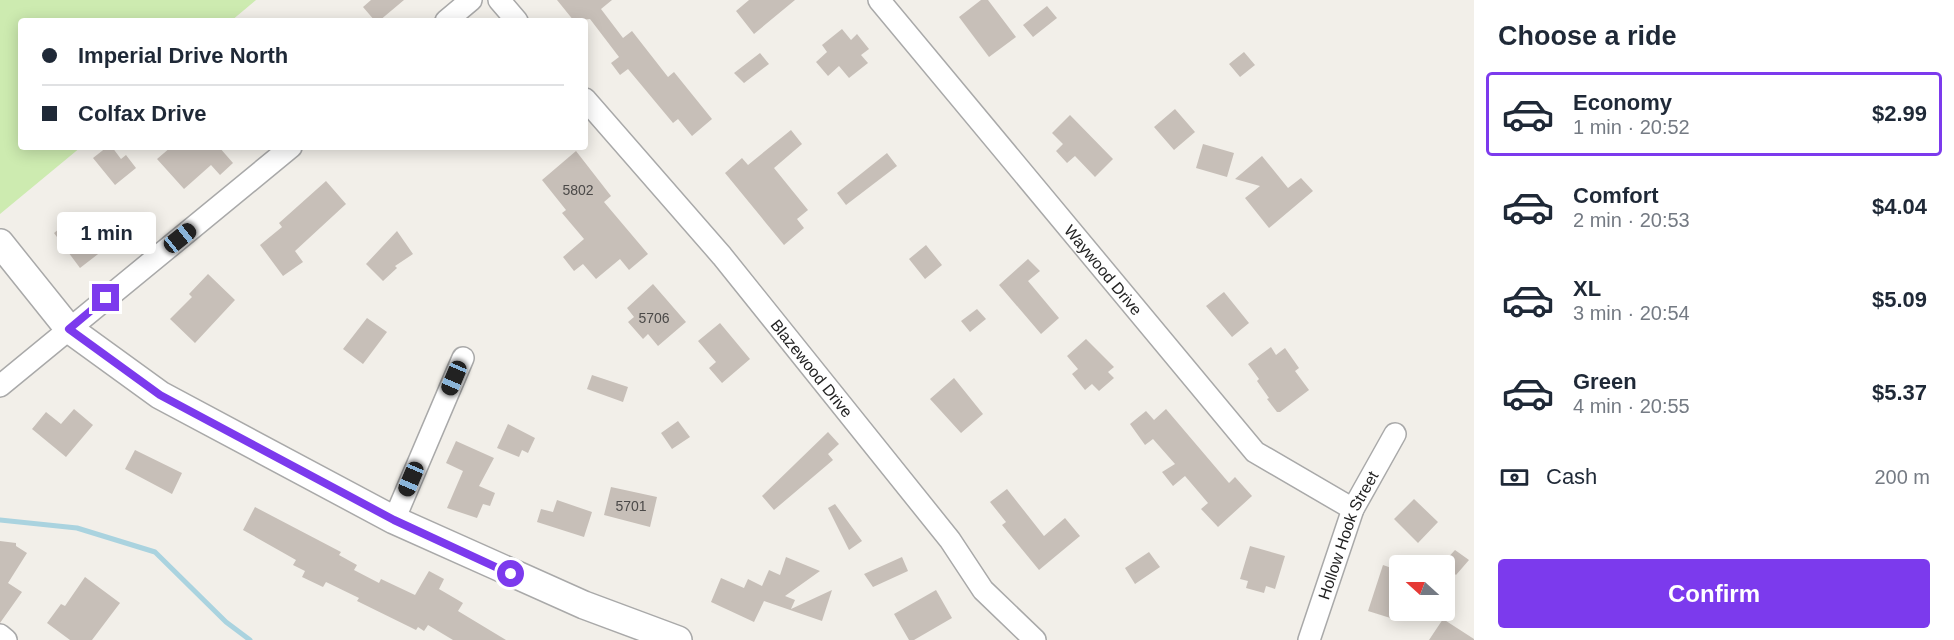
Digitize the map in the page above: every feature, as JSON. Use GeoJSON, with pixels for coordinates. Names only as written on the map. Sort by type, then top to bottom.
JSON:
{"type":"FeatureCollection","features":[{"type":"Feature","properties":{"kind":"street"},"geometry":{"type":"LineString","coordinates":[[450,18],[471,0]]}},
{"type":"Feature","properties":{"kind":"street"},"geometry":{"type":"LineString","coordinates":[[499,0],[514,18]]}},
{"type":"Feature","properties":{"kind":"street","name":"Waywood Drive"},"geometry":{"type":"LineString","coordinates":[[879,0],[1255,452],[1353,509]]}},
{"type":"Feature","properties":{"kind":"street","name":"Blazewood Drive"},"geometry":{"type":"LineString","coordinates":[[588,102],[729,265],[950,540],[983,590],[1035,640]]}},
{"type":"Feature","properties":{"kind":"street"},"geometry":{"type":"LineString","coordinates":[[0,386],[287,150]]}},
{"type":"Feature","properties":{"kind":"street"},"geometry":{"type":"LineString","coordinates":[[0,243],[69,329],[160,395],[394,520],[584,605],[678,640]]}},
{"type":"Feature","properties":{"kind":"street"},"geometry":{"type":"LineString","coordinates":[[394,520],[463,358]]}},
{"type":"Feature","properties":{"kind":"street","name":"Hollow Hook Street"},"geometry":{"type":"LineString","coordinates":[[1309,640],[1353,509],[1395,434]]}},
{"type":"Feature","properties":{"kind":"street"},"geometry":{"type":"LineString","coordinates":[[0,635],[6,640]]}},
{"type":"Feature","properties":{"kind":"green space"},"geometry":{"type":"Polygon","coordinates":[[[0,0],[256,0],[235,18],[18,18],[18,150],[77,150],[0,214],[0,0]]]}},
{"type":"Feature","properties":{"kind":"building"},"geometry":{"type":"Polygon","coordinates":[[[371,0],[404,0],[383,18],[372,18],[363,7],[371,0]]]}},
{"type":"Feature","properties":{"kind":"building"},"geometry":{"type":"Polygon","coordinates":[[[557,0],[612,0],[601,9],[623,38],[632,31],[668,77],[674,72],[712,119],[692,136],[678,119],[673,123],[628,69],[620,75],[611,63],[619,57],[590,19],[572,18],[557,0]]]}},
{"type":"Feature","properties":{"kind":"building"},"geometry":{"type":"Polygon","coordinates":[[[749,0],[795,0],[754,34],[736,11],[749,0]]]}},
{"type":"Feature","properties":{"kind":"building"},"geometry":{"type":"Polygon","coordinates":[[[981,0],[988,0],[1016,37],[989,57],[959,17],[981,0]]]}},
{"type":"Feature","properties":{"kind":"building"},"geometry":{"type":"Polygon","coordinates":[[[1047,6],[1057,18],[1033,37],[1023,25],[1047,6]]]}},
{"type":"Feature","properties":{"kind":"building"},"geometry":{"type":"Polygon","coordinates":[[[842,29],[851,40],[857,34],[869,49],[861,55],[868,63],[849,78],[839,66],[828,76],[816,62],[827,52],[822,45],[842,29]]]}},
{"type":"Feature","properties":{"kind":"building"},"geometry":{"type":"Polygon","coordinates":[[[1244,52],[1255,65],[1240,77],[1229,64],[1244,52]]]}},
{"type":"Feature","properties":{"kind":"building"},"geometry":{"type":"Polygon","coordinates":[[[760,53],[769,64],[744,83],[734,73],[760,53]]]}},
{"type":"Feature","properties":{"kind":"building"},"geometry":{"type":"Polygon","coordinates":[[[1175,109],[1195,132],[1174,150],[1154,127],[1175,109]]]}},
{"type":"Feature","properties":{"kind":"building"},"geometry":{"type":"Polygon","coordinates":[[[1070,115],[1113,159],[1095,177],[1075,156],[1067,163],[1056,151],[1063,144],[1052,133],[1070,115]]]}},
{"type":"Feature","properties":{"kind":"building"},"geometry":{"type":"Polygon","coordinates":[[[791,130],[802,144],[774,168],[808,210],[797,219],[804,228],[784,245],[725,173],[742,158],[748,165],[791,130]]]}},
{"type":"Feature","properties":{"kind":"building"},"geometry":{"type":"Polygon","coordinates":[[[1203,144],[1234,153],[1227,177],[1196,168],[1203,144]]]}},
{"type":"Feature","properties":{"kind":"building"},"geometry":{"type":"Polygon","coordinates":[[[103,150],[114,150],[121,159],[126,155],[136,168],[115,185],[93,158],[103,150]]]}},
{"type":"Feature","properties":{"kind":"building"},"geometry":{"type":"Polygon","coordinates":[[[168,150],[222,150],[233,163],[220,175],[211,165],[184,189],[157,159],[168,150]]]}},
{"type":"Feature","properties":{"kind":"building"},"geometry":{"type":"Polygon","coordinates":[[[576,151],[611,196],[604,202],[648,254],[629,270],[620,259],[596,279],[583,264],[574,271],[563,257],[584,239],[562,213],[566,210],[542,180],[576,151]]]}},
{"type":"Feature","properties":{"kind":"building"},"geometry":{"type":"Polygon","coordinates":[[[887,153],[897,166],[846,205],[837,193],[887,153]]]}},
{"type":"Feature","properties":{"kind":"building"},"geometry":{"type":"Polygon","coordinates":[[[1262,156],[1288,188],[1301,178],[1313,191],[1269,228],[1245,198],[1260,186],[1235,179],[1262,156]]]}},
{"type":"Feature","properties":{"kind":"building"},"geometry":{"type":"Polygon","coordinates":[[[326,181],[346,204],[295,251],[303,262],[283,276],[260,245],[282,227],[279,223],[326,181]]]}},
{"type":"Feature","properties":{"kind":"building"},"geometry":{"type":"Polygon","coordinates":[[[75,216],[102,251],[80,268],[54,233],[75,216]]]}},
{"type":"Feature","properties":{"kind":"building"},"geometry":{"type":"Polygon","coordinates":[[[397,231],[413,254],[395,266],[397,268],[383,281],[366,264],[397,231]]]}},
{"type":"Feature","properties":{"kind":"building"},"geometry":{"type":"Polygon","coordinates":[[[926,245],[942,265],[925,279],[909,259],[926,245]]]}},
{"type":"Feature","properties":{"kind":"building"},"geometry":{"type":"Polygon","coordinates":[[[1028,259],[1040,271],[1028,281],[1059,318],[1041,334],[999,285],[1028,259]]]}},
{"type":"Feature","properties":{"kind":"building"},"geometry":{"type":"Polygon","coordinates":[[[208,274],[235,300],[195,343],[170,319],[192,297],[189,294],[208,274]]]}},
{"type":"Feature","properties":{"kind":"building"},"geometry":{"type":"Polygon","coordinates":[[[653,284],[686,322],[658,346],[648,334],[643,339],[628,322],[634,317],[627,308],[653,284]]]}},
{"type":"Feature","properties":{"kind":"building"},"geometry":{"type":"Polygon","coordinates":[[[1224,292],[1249,323],[1232,337],[1206,306],[1224,292]]]}},
{"type":"Feature","properties":{"kind":"building"},"geometry":{"type":"Polygon","coordinates":[[[977,309],[986,319],[970,332],[961,321],[977,309]]]}},
{"type":"Feature","properties":{"kind":"building"},"geometry":{"type":"Polygon","coordinates":[[[367,318],[387,332],[363,364],[343,349],[367,318]]]}},
{"type":"Feature","properties":{"kind":"building"},"geometry":{"type":"Polygon","coordinates":[[[720,323],[750,359],[722,383],[709,368],[716,362],[698,341],[720,323]]]}},
{"type":"Feature","properties":{"kind":"building"},"geometry":{"type":"Polygon","coordinates":[[[1086,339],[1114,367],[1108,372],[1114,378],[1099,391],[1092,384],[1085,390],[1072,374],[1078,369],[1067,356],[1086,339]]]}},
{"type":"Feature","properties":{"kind":"building"},"geometry":{"type":"Polygon","coordinates":[[[1271,347],[1276,355],[1285,348],[1299,368],[1295,371],[1309,390],[1280,412],[1277,412],[1267,399],[1269,398],[1257,381],[1259,379],[1248,364],[1271,347]]]}},
{"type":"Feature","properties":{"kind":"building"},"geometry":{"type":"Polygon","coordinates":[[[592,375],[628,387],[623,402],[587,389],[592,375]]]}},
{"type":"Feature","properties":{"kind":"building"},"geometry":{"type":"Polygon","coordinates":[[[954,378],[983,414],[961,433],[930,399],[954,378]]]}},
{"type":"Feature","properties":{"kind":"building"},"geometry":{"type":"Polygon","coordinates":[[[74,409],[93,425],[66,457],[32,429],[46,412],[61,424],[74,409]]]}},
{"type":"Feature","properties":{"kind":"building"},"geometry":{"type":"Polygon","coordinates":[[[1166,409],[1229,483],[1235,477],[1252,496],[1218,527],[1201,509],[1208,503],[1185,476],[1173,486],[1162,472],[1175,464],[1153,439],[1145,445],[1130,424],[1146,411],[1154,420],[1166,409]]]}},
{"type":"Feature","properties":{"kind":"building"},"geometry":{"type":"Polygon","coordinates":[[[678,421],[690,437],[672,449],[661,433],[678,421]]]}},
{"type":"Feature","properties":{"kind":"building"},"geometry":{"type":"Polygon","coordinates":[[[508,424],[535,438],[528,453],[522,450],[519,457],[497,448],[508,424]]]}},
{"type":"Feature","properties":{"kind":"building"},"geometry":{"type":"Polygon","coordinates":[[[828,432],[839,444],[828,454],[833,460],[774,510],[762,496],[828,432]]]}},
{"type":"Feature","properties":{"kind":"building"},"geometry":{"type":"Polygon","coordinates":[[[456,441],[494,458],[479,486],[495,493],[490,506],[483,504],[477,518],[447,508],[463,471],[446,463],[456,441]]]}},
{"type":"Feature","properties":{"kind":"building"},"geometry":{"type":"Polygon","coordinates":[[[135,450],[182,473],[172,494],[125,469],[135,450]]]}},
{"type":"Feature","properties":{"kind":"building"},"geometry":{"type":"Polygon","coordinates":[[[611,487],[657,497],[650,527],[604,515],[611,487]]]}},
{"type":"Feature","properties":{"kind":"building"},"geometry":{"type":"Polygon","coordinates":[[[1007,489],[1044,536],[1065,518],[1080,536],[1039,570],[1002,525],[1006,522],[990,502],[1007,489]]]}},
{"type":"Feature","properties":{"kind":"building"},"geometry":{"type":"Polygon","coordinates":[[[1414,499],[1438,522],[1418,543],[1394,519],[1414,499]]]}},
{"type":"Feature","properties":{"kind":"building"},"geometry":{"type":"Polygon","coordinates":[[[557,500],[592,512],[584,537],[537,522],[541,509],[553,512],[557,500]]]}},
{"type":"Feature","properties":{"kind":"building"},"geometry":{"type":"Polygon","coordinates":[[[835,504],[862,541],[849,550],[828,508],[835,504]]]}},
{"type":"Feature","properties":{"kind":"building"},"geometry":{"type":"Polygon","coordinates":[[[255,507],[341,552],[339,555],[357,565],[354,570],[379,583],[381,579],[415,595],[429,571],[444,579],[439,589],[463,603],[458,611],[506,640],[453,640],[428,625],[424,631],[418,627],[416,630],[357,601],[359,598],[326,582],[323,587],[302,577],[305,571],[293,565],[296,560],[243,530],[255,507]]]}},
{"type":"Feature","properties":{"kind":"building"},"geometry":{"type":"Polygon","coordinates":[[[0,541],[16,543],[16,546],[27,553],[8,583],[22,592],[0,623],[0,541]]]}},
{"type":"Feature","properties":{"kind":"building"},"geometry":{"type":"Polygon","coordinates":[[[1250,546],[1285,556],[1275,589],[1266,586],[1264,593],[1246,588],[1248,581],[1240,579],[1250,546]]]}},
{"type":"Feature","properties":{"kind":"building"},"geometry":{"type":"Polygon","coordinates":[[[1455,550],[1469,560],[1456,575],[1455,555],[1450,555],[1455,550]]]}},
{"type":"Feature","properties":{"kind":"building"},"geometry":{"type":"Polygon","coordinates":[[[1149,552],[1160,567],[1135,584],[1125,568],[1149,552]]]}},
{"type":"Feature","properties":{"kind":"building"},"geometry":{"type":"Polygon","coordinates":[[[786,557],[820,571],[785,596],[795,600],[791,609],[832,590],[822,621],[764,601],[754,622],[711,602],[721,578],[744,588],[748,579],[762,586],[769,570],[780,575],[786,557]]]}},
{"type":"Feature","properties":{"kind":"building"},"geometry":{"type":"Polygon","coordinates":[[[902,557],[908,571],[873,587],[864,574],[902,557]]]}},
{"type":"Feature","properties":{"kind":"building"},"geometry":{"type":"Polygon","coordinates":[[[1383,565],[1389,567],[1389,618],[1368,611],[1383,565]]]}},
{"type":"Feature","properties":{"kind":"building"},"geometry":{"type":"Polygon","coordinates":[[[85,577],[120,603],[92,640],[70,640],[47,623],[61,604],[65,606],[85,577]]]}},
{"type":"Feature","properties":{"kind":"building"},"geometry":{"type":"Polygon","coordinates":[[[936,590],[952,618],[914,640],[909,640],[894,614],[936,590]]]}},
{"type":"Feature","properties":{"kind":"building"},"geometry":{"type":"Polygon","coordinates":[[[1442,621],[1446,621],[1474,639],[1474,640],[1429,640],[1442,621]]]}},
{"type":"Feature","properties":{"kind":"waterway"},"geometry":{"type":"LineString","coordinates":[[0,520],[77,528],[155,552],[226,622],[250,640]]}},
{"type":"Feature","properties":{"kind":"route"},"geometry":{"type":"LineString","coordinates":[[106,298],[69,329],[126,372],[160,395],[394,520],[511,574]]}}]}
